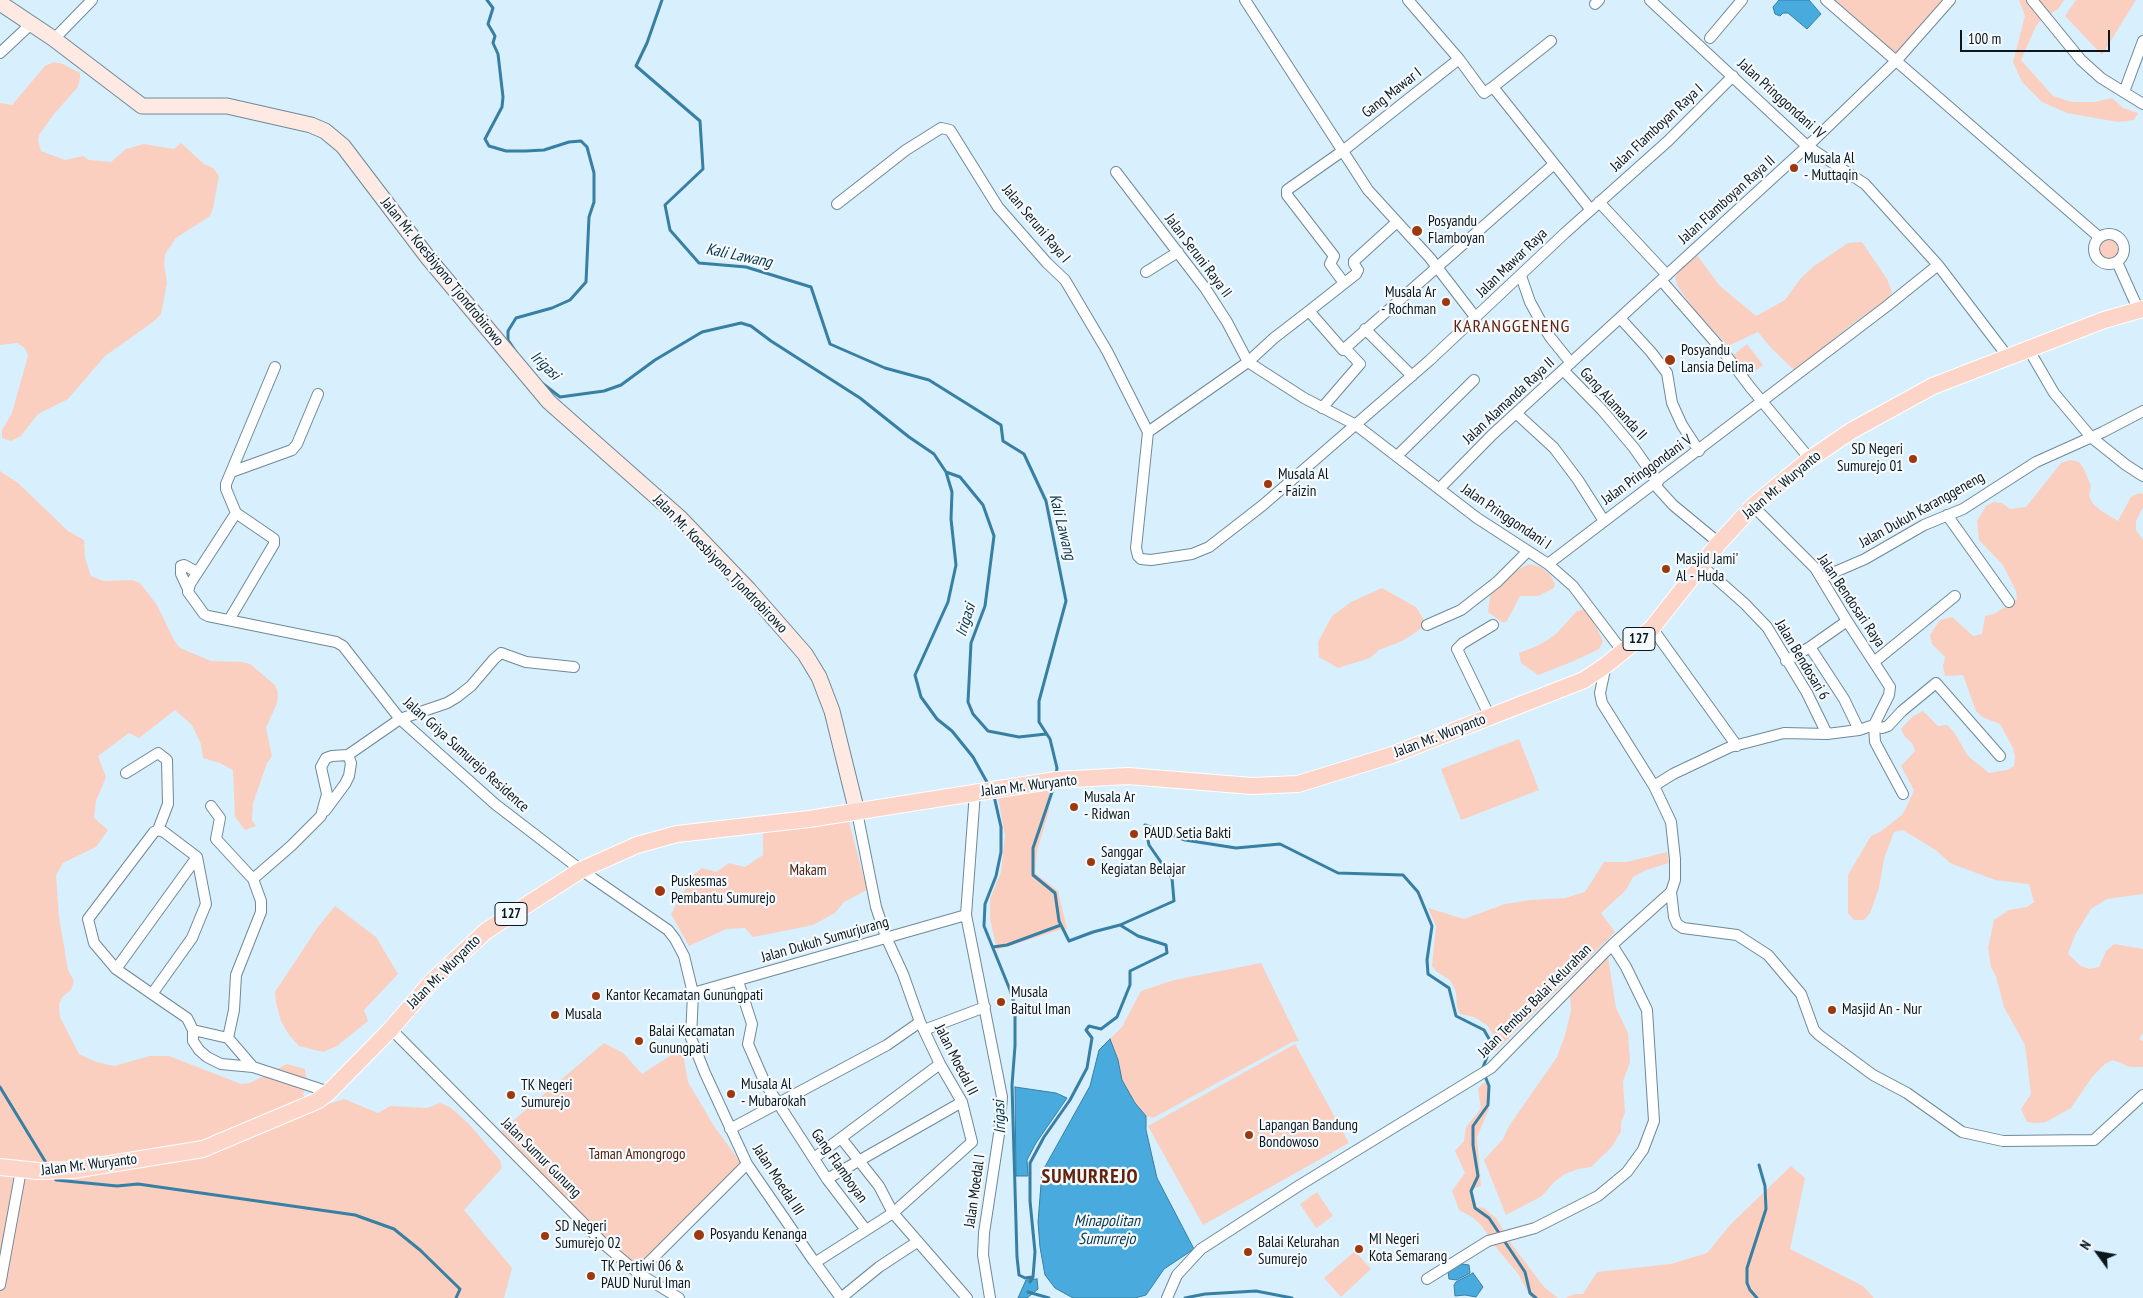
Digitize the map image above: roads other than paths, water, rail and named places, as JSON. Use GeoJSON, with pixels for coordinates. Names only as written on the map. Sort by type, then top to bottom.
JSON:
{"type":"FeatureCollection","features":[{"type":"Feature","properties":{"kind":"main road","name":"Jalan Mr. Koesbiyono Tjondrobirowo"},"geometry":{"type":"LineString","coordinates":[[0,2],[54,39],[142,106],[227,106],[311,125],[325,132],[343,146],[429,259],[549,402],[679,518],[748,590],[805,654],[819,676],[832,711],[857,812]]}},
{"type":"Feature","properties":{"kind":"main road","name":"Jalan Mr. Wuryanto"},"geometry":{"type":"LineString","coordinates":[[0,1167],[38,1171],[73,1170],[203,1149],[317,1100],[330,1092],[391,1029],[433,980],[486,930],[581,870],[637,845],[677,834],[857,812],[1056,780],[1128,776],[1252,786],[1298,784],[1392,755],[1584,680],[1606,666],[1652,628],[1719,543],[1753,506],[1810,459],[1851,431],[1933,386],[2104,320],[2141,310]]}},
{"type":"Feature","properties":{"kind":"street"},"geometry":{"type":"LineString","coordinates":[[54,39],[92,0]]}},
{"type":"Feature","properties":{"kind":"street"},"geometry":{"type":"LineString","coordinates":[[1245,0],[1344,150],[1368,190],[1437,268],[1476,318]]}},
{"type":"Feature","properties":{"kind":"street"},"geometry":{"type":"LineString","coordinates":[[1408,0],[1459,59],[1484,93],[1551,41]]}},
{"type":"Feature","properties":{"kind":"street","name":"Jalan Pringgondani IV"},"geometry":{"type":"LineString","coordinates":[[1650,0],[1808,146],[1865,184],[1938,264],[2008,357]]}},
{"type":"Feature","properties":{"kind":"street"},"geometry":{"type":"LineString","coordinates":[[1710,38],[1742,0]]}},
{"type":"Feature","properties":{"kind":"street"},"geometry":{"type":"LineString","coordinates":[[1826,0],[2099,237]]}},
{"type":"Feature","properties":{"kind":"street","name":"Jalan Flamboyan Raya II"},"geometry":{"type":"LineString","coordinates":[[1664,277],[1808,146],[1897,60],[1950,0]]}},
{"type":"Feature","properties":{"kind":"street"},"geometry":{"type":"LineString","coordinates":[[2032,0],[2074,52],[2101,78],[2143,104]]}},
{"type":"Feature","properties":{"kind":"street"},"geometry":{"type":"LineString","coordinates":[[0,52],[31,24]]}},
{"type":"Feature","properties":{"kind":"street"},"geometry":{"type":"LineString","coordinates":[[2124,92],[2143,41]]}},
{"type":"Feature","properties":{"kind":"street","name":"Gang Mawar I"},"geometry":{"type":"LineString","coordinates":[[1344,283],[1330,264],[1334,256],[1286,193],[1288,188],[1344,150],[1459,59]]}},
{"type":"Feature","properties":{"kind":"street","name":"Jalan Flamboyan Raya I"},"geometry":{"type":"LineString","coordinates":[[1599,202],[1668,140],[1734,76]]}},
{"type":"Feature","properties":{"kind":"street"},"geometry":{"type":"LineString","coordinates":[[1493,87],[1553,165],[1591,210]]}},
{"type":"Feature","properties":{"kind":"street","name":"Jalan Seruni Raya I"},"geometry":{"type":"LineString","coordinates":[[838,204],[906,150],[941,128],[950,130],[998,207],[1047,263],[1065,280],[1107,351],[1148,432]]}},
{"type":"Feature","properties":{"kind":"street"},"geometry":{"type":"LineString","coordinates":[[1309,311],[1341,350],[1345,348],[1553,165]]}},
{"type":"Feature","properties":{"kind":"street","name":"Jalan Seruni Raya II"},"geometry":{"type":"LineString","coordinates":[[1116,172],[1216,303],[1248,362],[1322,408],[1356,425]]}},
{"type":"Feature","properties":{"kind":"street"},"geometry":{"type":"LineString","coordinates":[[1599,202],[1664,277],[1810,459]]}},
{"type":"Feature","properties":{"kind":"street","name":"Jalan Mawar Raya"},"geometry":{"type":"LineString","coordinates":[[1356,425],[1476,318],[1599,202]]}},
{"type":"Feature","properties":{"kind":"street"},"geometry":{"type":"LineString","coordinates":[[1356,425],[1264,505],[1209,547],[1192,554],[1151,560],[1141,559],[1138,556],[1136,548],[1148,432],[1248,362],[1274,338],[1344,283],[1358,271],[1353,263],[1354,261],[1397,222]]}},
{"type":"Feature","properties":{"kind":"street"},"geometry":{"type":"LineString","coordinates":[[2108,233],[2122,240],[2124,254],[2117,262],[2104,264],[2097,258],[2093,249],[2099,237],[2108,233]]}},
{"type":"Feature","properties":{"kind":"street"},"geometry":{"type":"LineString","coordinates":[[1146,272],[1178,252]]}},
{"type":"Feature","properties":{"kind":"street"},"geometry":{"type":"LineString","coordinates":[[2117,262],[2141,310]]}},
{"type":"Feature","properties":{"kind":"street","name":"Jalan Pringgondani V"},"geometry":{"type":"LineString","coordinates":[[1548,564],[1604,520],[1699,451],[1887,306],[1938,264]]}},
{"type":"Feature","properties":{"kind":"street","name":"Gang Alamanda II"},"geometry":{"type":"LineString","coordinates":[[1521,276],[1530,302],[1567,367],[1634,448],[1656,483],[1673,505],[1719,543]]}},
{"type":"Feature","properties":{"kind":"street","name":"Jalan Alamanda Raya II"},"geometry":{"type":"LineString","coordinates":[[1439,489],[1516,413],[1664,277]]}},
{"type":"Feature","properties":{"kind":"street"},"geometry":{"type":"LineString","coordinates":[[1620,318],[1667,373],[1672,403],[1682,425],[1699,451]]}},
{"type":"Feature","properties":{"kind":"street"},"geometry":{"type":"LineString","coordinates":[[1365,330],[1412,376]]}},
{"type":"Feature","properties":{"kind":"street"},"geometry":{"type":"LineString","coordinates":[[1322,408],[1360,364],[1345,348]]}},
{"type":"Feature","properties":{"kind":"street"},"geometry":{"type":"LineString","coordinates":[[2029,350],[2054,393],[2091,437],[2143,476]]}},
{"type":"Feature","properties":{"kind":"street"},"geometry":{"type":"LineString","coordinates":[[229,620],[274,544],[274,539],[236,513],[226,489],[275,367]]}},
{"type":"Feature","properties":{"kind":"street"},"geometry":{"type":"LineString","coordinates":[[1397,456],[1474,380]]}},
{"type":"Feature","properties":{"kind":"street"},"geometry":{"type":"LineString","coordinates":[[234,471],[292,450],[297,444],[318,394]]}},
{"type":"Feature","properties":{"kind":"street","name":"Jalan Dukuh Karanggeneng"},"geometry":{"type":"LineString","coordinates":[[1821,578],[1865,559],[1924,525],[1963,509],[2036,462],[2091,437],[2143,410]]}},
{"type":"Feature","properties":{"kind":"street"},"geometry":{"type":"LineString","coordinates":[[1516,413],[1554,448],[1604,520]]}},
{"type":"Feature","properties":{"kind":"street","name":"Jalan Pringgondani I"},"geometry":{"type":"LineString","coordinates":[[1356,425],[1477,518],[1548,564],[1574,586],[1623,652]]}},
{"type":"Feature","properties":{"kind":"street","name":"Jalan Bendosari Raya"},"geometry":{"type":"LineString","coordinates":[[1753,506],[1815,568],[1890,689],[1890,695],[1874,725]]}},
{"type":"Feature","properties":{"kind":"street"},"geometry":{"type":"LineString","coordinates":[[188,588],[236,513]]}},
{"type":"Feature","properties":{"kind":"street"},"geometry":{"type":"LineString","coordinates":[[1947,515],[2009,602]]}},
{"type":"Feature","properties":{"kind":"street"},"geometry":{"type":"LineString","coordinates":[[1427,624],[1461,610],[1497,582],[1528,551]]}},
{"type":"Feature","properties":{"kind":"street","name":"Jalan Griya Sumurejo Residence"},"geometry":{"type":"LineString","coordinates":[[198,572],[184,565],[181,566],[180,574],[188,588],[188,592],[204,614],[336,642],[343,646],[400,719],[495,804],[581,870]]}},
{"type":"Feature","properties":{"kind":"street","name":"Jalan Bendosari 6"},"geometry":{"type":"LineString","coordinates":[[1702,566],[1745,604],[1766,627],[1806,693],[1826,734]]}},
{"type":"Feature","properties":{"kind":"street"},"geometry":{"type":"LineString","coordinates":[[1874,662],[1955,596]]}},
{"type":"Feature","properties":{"kind":"street"},"geometry":{"type":"LineString","coordinates":[[1786,661],[1847,621]]}},
{"type":"Feature","properties":{"kind":"street"},"geometry":{"type":"LineString","coordinates":[[1490,717],[1457,649],[1463,643],[1493,625]]}},
{"type":"Feature","properties":{"kind":"street"},"geometry":{"type":"LineString","coordinates":[[1652,628],[1737,746]]}},
{"type":"Feature","properties":{"kind":"street"},"geometry":{"type":"LineString","coordinates":[[1810,647],[1844,699],[1859,730]]}},
{"type":"Feature","properties":{"kind":"street"},"geometry":{"type":"LineString","coordinates":[[321,816],[326,794],[321,767],[326,758],[348,755],[400,719],[447,703],[457,697],[471,686],[501,653],[526,662],[574,667]]}},
{"type":"Feature","properties":{"kind":"street"},"geometry":{"type":"LineString","coordinates":[[1606,666],[1600,693],[1602,704],[1654,786],[1671,822],[1675,880],[1670,892],[1677,924],[1683,928],[1737,935],[1768,955],[1800,994],[1814,1030],[1873,1075],[1906,1093],[1962,1132],[1990,1139],[2003,1140],[2094,1140],[2143,1095]]}},
{"type":"Feature","properties":{"kind":"street"},"geometry":{"type":"LineString","coordinates":[[1654,786],[1703,760],[1737,746],[1784,733],[1826,734],[1859,730],[1874,725],[1882,728],[1888,726],[1902,711],[1936,684],[2000,756]]}},
{"type":"Feature","properties":{"kind":"street"},"geometry":{"type":"LineString","coordinates":[[1874,725],[1875,742],[1903,794]]}},
{"type":"Feature","properties":{"kind":"street"},"geometry":{"type":"LineString","coordinates":[[126,773],[158,753],[167,760],[168,804],[158,830],[154,832],[88,920],[94,943],[116,968],[187,1018],[193,1030],[193,1041],[207,1057],[221,1064],[253,1067],[330,1092]]}},
{"type":"Feature","properties":{"kind":"street"},"geometry":{"type":"LineString","coordinates":[[253,879],[292,846],[336,798],[349,776],[352,763],[348,755]]}},
{"type":"Feature","properties":{"kind":"street","name":"Jalan Moedal I"},"geometry":{"type":"LineString","coordinates":[[975,792],[966,914],[1002,1097],[999,1134],[984,1233],[983,1255],[990,1298]]}},
{"type":"Feature","properties":{"kind":"street"},"geometry":{"type":"LineString","coordinates":[[211,806],[220,818],[216,839],[253,879],[261,901],[260,912],[236,975],[234,1010],[228,1038]]}},
{"type":"Feature","properties":{"kind":"street","name":"Jalan Moedal II"},"geometry":{"type":"LineString","coordinates":[[857,812],[876,907],[886,937],[903,974],[922,1026],[940,1064],[962,1102],[971,1145],[893,1214]]}},
{"type":"Feature","properties":{"kind":"street"},"geometry":{"type":"LineString","coordinates":[[152,994],[192,938],[205,909],[197,857],[164,832],[158,830]]}},
{"type":"Feature","properties":{"kind":"street"},"geometry":{"type":"LineString","coordinates":[[116,968],[197,857]]}},
{"type":"Feature","properties":{"kind":"street","name":"Jalan Moedal III"},"geometry":{"type":"LineString","coordinates":[[581,870],[668,930],[684,956],[693,993],[691,1038],[746,1164],[841,1298]]}},
{"type":"Feature","properties":{"kind":"street","name":"Jalan Tembus Balai Kelurahan"},"geometry":{"type":"LineString","coordinates":[[1167,1298],[1177,1275],[1201,1249],[1293,1189],[1491,1068],[1612,945],[1670,892]]}},
{"type":"Feature","properties":{"kind":"street","name":"Jalan Dukuh Sumurjurang"},"geometry":{"type":"LineString","coordinates":[[693,993],[966,914]]}},
{"type":"Feature","properties":{"kind":"street"},"geometry":{"type":"LineString","coordinates":[[1428,1279],[1488,1241],[1535,1228],[1598,1196],[1627,1172],[1643,1150],[1654,1121],[1647,1010],[1626,967],[1612,945]]}},
{"type":"Feature","properties":{"kind":"street","name":"Gang Flamboyan"},"geometry":{"type":"LineString","coordinates":[[738,981],[752,1024],[748,1044],[765,1083],[827,1179],[866,1230]]}},
{"type":"Feature","properties":{"kind":"street"},"geometry":{"type":"LineString","coordinates":[[730,1129],[922,1026],[985,1008]]}},
{"type":"Feature","properties":{"kind":"street","name":"Jalan Sumur Gunung"},"geometry":{"type":"LineString","coordinates":[[391,1029],[606,1246],[638,1273],[679,1298]]}},
{"type":"Feature","properties":{"kind":"street"},"geometry":{"type":"LineString","coordinates":[[193,1030],[228,1038],[253,1067]]}},
{"type":"Feature","properties":{"kind":"street"},"geometry":{"type":"LineString","coordinates":[[814,1158],[940,1064]]}},
{"type":"Feature","properties":{"kind":"street"},"geometry":{"type":"LineString","coordinates":[[827,1179],[962,1102]]}},
{"type":"Feature","properties":{"kind":"street"},"geometry":{"type":"LineString","coordinates":[[842,1138],[879,1186],[893,1214],[967,1298]]}},
{"type":"Feature","properties":{"kind":"street"},"geometry":{"type":"LineString","coordinates":[[638,1273],[746,1164]]}},
{"type":"Feature","properties":{"kind":"street"},"geometry":{"type":"LineString","coordinates":[[0,1285],[21,1170]]}},
{"type":"Feature","properties":{"kind":"street"},"geometry":{"type":"LineString","coordinates":[[814,1261],[817,1262],[893,1214]]}},
{"type":"Feature","properties":{"kind":"street"},"geometry":{"type":"LineString","coordinates":[[841,1298],[879,1267],[917,1242]]}},
{"type":"Feature","properties":{"kind":"water"},"geometry":{"type":"Polygon","coordinates":[[[1779,0],[1809,0],[1821,14],[1807,29],[1788,13],[1783,13],[1780,16],[1775,14],[1773,7],[1779,0]]]}},
{"type":"Feature","properties":{"kind":"water","name":"Minapolitan Sumurrejo"},"geometry":{"type":"Polygon","coordinates":[[[1110,1039],[1118,1060],[1122,1080],[1135,1103],[1146,1116],[1146,1130],[1157,1178],[1194,1249],[1164,1269],[1146,1295],[1135,1298],[1073,1298],[1055,1288],[1045,1275],[1038,1222],[1042,1172],[1090,1086],[1099,1050],[1110,1039]]]}},
{"type":"Feature","properties":{"kind":"water"},"geometry":{"type":"Polygon","coordinates":[[[1015,1087],[1056,1093],[1067,1098],[1036,1143],[1027,1160],[1028,1176],[1016,1176],[1015,1087]]]}},
{"type":"Feature","properties":{"kind":"water"},"geometry":{"type":"Polygon","coordinates":[[[1462,1264],[1469,1265],[1470,1273],[1457,1280],[1449,1279],[1448,1271],[1462,1264]]]}},
{"type":"Feature","properties":{"kind":"water"},"geometry":{"type":"Polygon","coordinates":[[[1473,1273],[1483,1287],[1476,1297],[1455,1296],[1454,1285],[1456,1282],[1473,1273]]]}},
{"type":"Feature","properties":{"kind":"water"},"geometry":{"type":"Polygon","coordinates":[[[1037,1279],[1038,1289],[1027,1298],[1018,1298],[1026,1280],[1037,1279]]]}},
{"type":"Feature","properties":{"kind":"waterway","name":"Irigasi"},"geometry":{"type":"LineString","coordinates":[[487,0],[493,8],[488,24],[495,36],[493,43],[498,54],[503,97],[502,107],[485,139],[489,146],[506,151],[526,151],[544,150],[569,142],[581,141],[587,147],[594,173],[594,202],[589,217],[586,282],[570,300],[552,308],[516,318],[508,331],[508,340],[516,352]]}},
{"type":"Feature","properties":{"kind":"waterway","name":"Kali Lawang"},"geometry":{"type":"LineString","coordinates":[[662,0],[647,43],[636,66],[700,121],[703,169],[665,205],[670,230],[699,263],[746,267],[811,287],[830,344],[885,368],[929,380],[1001,425],[1003,441],[1024,454],[1046,501],[1066,601],[1039,701],[1039,722],[1050,739],[1057,768],[1056,775]]}},
{"type":"Feature","properties":{"kind":"waterway","name":"Irigasi"},"geometry":{"type":"LineString","coordinates":[[542,383],[560,397],[604,391],[621,385],[655,360],[702,332],[741,323],[751,326],[860,398],[909,437],[934,454],[946,472],[952,492],[951,519],[956,565],[948,602],[915,675],[921,697],[937,719],[952,731],[973,757],[988,784]]}},
{"type":"Feature","properties":{"kind":"waterway","name":"Irigasi"},"geometry":{"type":"LineString","coordinates":[[946,472],[960,477],[983,505],[994,536],[985,606],[971,643],[968,702],[973,714],[988,731],[1019,737],[1046,734]]}},
{"type":"Feature","properties":{"kind":"waterway","name":"Kali Lawang"},"geometry":{"type":"LineString","coordinates":[[1030,1282],[1033,1277],[1035,1252],[1030,1201],[1030,1163],[1044,1137],[1070,1100],[1087,1068],[1092,1038],[1086,1030],[1089,1026],[1101,1029],[1117,1017],[1130,985],[1130,971],[1167,953],[1166,945],[1138,936],[1120,925],[1069,941],[1059,921],[1055,893],[1033,875],[1033,848],[1054,786]]}},
{"type":"Feature","properties":{"kind":"waterway","name":"Irigasi"},"geometry":{"type":"LineString","coordinates":[[994,796],[1001,827],[1001,852],[996,876],[985,904],[984,926],[1015,1006],[1015,1046],[1012,1085],[1017,1257],[1019,1275],[1025,1278],[1032,1277]]}},
{"type":"Feature","properties":{"kind":"waterway"},"geometry":{"type":"LineString","coordinates":[[1120,925],[1174,901],[1172,878],[1149,845],[1145,825],[1185,840],[1236,848],[1280,844],[1338,873],[1403,875],[1418,892],[1432,926],[1427,960],[1428,974],[1449,988],[1456,1016],[1484,1030],[1492,1044],[1482,1070]]}},
{"type":"Feature","properties":{"kind":"waterway","name":"Irigasi"},"geometry":{"type":"LineString","coordinates":[[993,947],[1007,945],[1061,925]]}},
{"type":"Feature","properties":{"kind":"waterway"},"geometry":{"type":"LineString","coordinates":[[1485,1076],[1489,1086],[1488,1105],[1473,1126],[1473,1145],[1478,1176],[1471,1191],[1475,1208],[1489,1218],[1525,1272],[1530,1293],[1536,1298]]}},
{"type":"Feature","properties":{"kind":"waterway"},"geometry":{"type":"LineString","coordinates":[[0,1087],[48,1166]]}},
{"type":"Feature","properties":{"kind":"waterway"},"geometry":{"type":"LineString","coordinates":[[1757,1298],[1747,1283],[1747,1268],[1766,1209],[1765,1186],[1759,1165]]}},
{"type":"Feature","properties":{"kind":"waterway"},"geometry":{"type":"LineString","coordinates":[[54,1176],[56,1180],[117,1186],[138,1184],[355,1215],[394,1229],[420,1250],[460,1289],[456,1298]]}},
{"type":"Feature","properties":{"kind":"waterway"},"geometry":{"type":"LineString","coordinates":[[1185,1298],[1205,1294],[1256,1291],[1292,1298]]}},
{"type":"Feature","properties":{"kind":"waterway"},"geometry":{"type":"LineString","coordinates":[[1028,1292],[1049,1298]]}},
{"type":"Feature","properties":{"kind":"place","name":"Musala Al - Muttaqin"},"geometry":{"type":"Point","coordinates":[1794,168]}},
{"type":"Feature","properties":{"kind":"place","name":"Posyandu Flamboyan"},"geometry":{"type":"Point","coordinates":[1417,231]}},
{"type":"Feature","properties":{"kind":"place","name":"Musala Ar - Rochman"},"geometry":{"type":"Point","coordinates":[1446,302]}},
{"type":"Feature","properties":{"kind":"place","name":"Posyandu Lansia Delima"},"geometry":{"type":"Point","coordinates":[1670,360]}},
{"type":"Feature","properties":{"kind":"place","name":"SD Negeri Sumurejo 01"},"geometry":{"type":"Point","coordinates":[1913,459]}},
{"type":"Feature","properties":{"kind":"place","name":"Musala Al - Faizin"},"geometry":{"type":"Point","coordinates":[1268,484]}},
{"type":"Feature","properties":{"kind":"place","name":"Masjid Jami' Al - Huda"},"geometry":{"type":"Point","coordinates":[1666,569]}},
{"type":"Feature","properties":{"kind":"place","name":"Musala Ar - Ridwan"},"geometry":{"type":"Point","coordinates":[1074,807]}},
{"type":"Feature","properties":{"kind":"place","name":"PAUD Setia Bakti"},"geometry":{"type":"Point","coordinates":[1134,834]}},
{"type":"Feature","properties":{"kind":"place","name":"Sanggar Kegiatan Belajar"},"geometry":{"type":"Point","coordinates":[1091,862]}},
{"type":"Feature","properties":{"kind":"place","name":"Puskesmas Pembantu Sumurejo"},"geometry":{"type":"Point","coordinates":[660,891]}},
{"type":"Feature","properties":{"kind":"place","name":"Kantor Kecamatan Gunungpati"},"geometry":{"type":"Point","coordinates":[596,996]}},
{"type":"Feature","properties":{"kind":"place","name":"Musala Baitul Iman"},"geometry":{"type":"Point","coordinates":[1001,1002]}},
{"type":"Feature","properties":{"kind":"place","name":"Masjid An - Nur"},"geometry":{"type":"Point","coordinates":[1832,1010]}},
{"type":"Feature","properties":{"kind":"place","name":"Musala"},"geometry":{"type":"Point","coordinates":[555,1015]}},
{"type":"Feature","properties":{"kind":"place","name":"Balai Kecamatan Gunungpati"},"geometry":{"type":"Point","coordinates":[639,1041]}},
{"type":"Feature","properties":{"kind":"place","name":"Musala Al - Mubarokah"},"geometry":{"type":"Point","coordinates":[731,1094]}},
{"type":"Feature","properties":{"kind":"place","name":"TK Negeri Sumurejo"},"geometry":{"type":"Point","coordinates":[511,1095]}},
{"type":"Feature","properties":{"kind":"place","name":"Lapangan Bandung Bondowoso"},"geometry":{"type":"Point","coordinates":[1249,1135]}},
{"type":"Feature","properties":{"kind":"place","name":"Posyandu Kenanga"},"geometry":{"type":"Point","coordinates":[699,1235]}},
{"type":"Feature","properties":{"kind":"place","name":"SD Negeri Sumurejo 02"},"geometry":{"type":"Point","coordinates":[545,1236]}},
{"type":"Feature","properties":{"kind":"place","name":"MI Negeri Kota Semarang"},"geometry":{"type":"Point","coordinates":[1359,1249]}},
{"type":"Feature","properties":{"kind":"place","name":"Balai Kelurahan Sumurejo"},"geometry":{"type":"Point","coordinates":[1248,1252]}},
{"type":"Feature","properties":{"kind":"place","name":"TK Pertiwi 06 & PAUD Nurul Iman"},"geometry":{"type":"Point","coordinates":[591,1276]}},
{"type":"Feature","properties":{"kind":"district","name":"KARANGGENENG"},"geometry":{"type":"Point","coordinates":[1512,327]}},
{"type":"Feature","properties":{"kind":"district","name":"SUMURREJO"},"geometry":{"type":"Point","coordinates":[1090,1177]}},
{"type":"Feature","properties":{"kind":"park label","name":"Makam"},"geometry":{"type":"Point","coordinates":[808,871]}},
{"type":"Feature","properties":{"kind":"park label","name":"Taman Amongrogo"},"geometry":{"type":"Point","coordinates":[637,1155]}}]}
